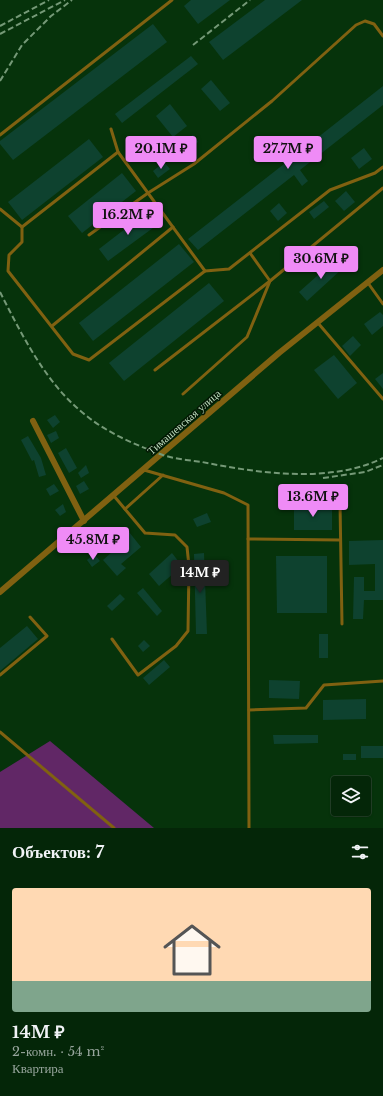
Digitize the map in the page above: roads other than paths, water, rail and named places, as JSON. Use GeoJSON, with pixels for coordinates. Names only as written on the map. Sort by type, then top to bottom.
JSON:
{"type":"FeatureCollection","features":[{"type":"Feature","properties":{"kind":"street","name":"Тимашевская улица"},"geometry":{"type":"LineString","coordinates":[[0,592],[114,496],[279,353],[383,270]]}},
{"type":"Feature","properties":{"kind":"street"},"geometry":{"type":"LineString","coordinates":[[33,421],[84,521]]}},
{"type":"Feature","properties":{"kind":"lane"},"geometry":{"type":"LineString","coordinates":[[0,135],[172,0]]}},
{"type":"Feature","properties":{"kind":"lane"},"geometry":{"type":"LineString","coordinates":[[89,235],[148,193],[194,164],[272,101],[356,25],[365,20],[374,24],[383,36]]}},
{"type":"Feature","properties":{"kind":"lane"},"geometry":{"type":"LineString","coordinates":[[111,129],[118,152],[205,271]]}},
{"type":"Feature","properties":{"kind":"lane"},"geometry":{"type":"LineString","coordinates":[[22,227],[118,152]]}},
{"type":"Feature","properties":{"kind":"lane"},"geometry":{"type":"LineString","coordinates":[[22,227],[22,242],[9,255],[8,271],[73,354],[89,360],[205,271],[229,269],[330,190],[376,173],[383,167]]}},
{"type":"Feature","properties":{"kind":"lane"},"geometry":{"type":"LineString","coordinates":[[155,370],[270,281],[383,188]]}},
{"type":"Feature","properties":{"kind":"lane"},"geometry":{"type":"LineString","coordinates":[[0,209],[22,227]]}},
{"type":"Feature","properties":{"kind":"lane"},"geometry":{"type":"LineString","coordinates":[[52,326],[173,227]]}},
{"type":"Feature","properties":{"kind":"lane"},"geometry":{"type":"LineString","coordinates":[[250,253],[270,281]]}},
{"type":"Feature","properties":{"kind":"lane"},"geometry":{"type":"LineString","coordinates":[[183,394],[246,337],[270,281]]}},
{"type":"Feature","properties":{"kind":"lane"},"geometry":{"type":"LineString","coordinates":[[368,282],[383,304]]}},
{"type":"Feature","properties":{"kind":"lane"},"geometry":{"type":"LineString","coordinates":[[318,322],[383,399]]}},
{"type":"Feature","properties":{"kind":"lane"},"geometry":{"type":"LineString","coordinates":[[144,470],[224,493],[248,505],[249,828]]}},
{"type":"Feature","properties":{"kind":"lane"},"geometry":{"type":"LineString","coordinates":[[125,509],[163,475]]}},
{"type":"Feature","properties":{"kind":"lane"},"geometry":{"type":"LineString","coordinates":[[112,639],[138,675],[176,646],[188,631],[189,566],[187,547],[175,535],[145,533],[114,496]]}},
{"type":"Feature","properties":{"kind":"lane"},"geometry":{"type":"LineString","coordinates":[[340,503],[342,624]]}},
{"type":"Feature","properties":{"kind":"lane"},"geometry":{"type":"LineString","coordinates":[[248,539],[340,540]]}},
{"type":"Feature","properties":{"kind":"lane"},"geometry":{"type":"LineString","coordinates":[[0,675],[47,636],[30,617]]}},
{"type":"Feature","properties":{"kind":"lane"},"geometry":{"type":"LineString","coordinates":[[249,710],[306,708],[324,686],[383,681]]}},
{"type":"Feature","properties":{"kind":"lane"},"geometry":{"type":"LineString","coordinates":[[0,732],[114,828]]}},
{"type":"Feature","properties":{"kind":"railway"},"geometry":{"type":"LineString","coordinates":[[0,26],[49,0]]}},
{"type":"Feature","properties":{"kind":"railway"},"geometry":{"type":"LineString","coordinates":[[0,34],[65,0]]}},
{"type":"Feature","properties":{"kind":"railway"},"geometry":{"type":"LineString","coordinates":[[0,81],[22,45],[51,16],[72,0]]}},
{"type":"Feature","properties":{"kind":"railway"},"geometry":{"type":"LineString","coordinates":[[193,45],[250,0]]}},
{"type":"Feature","properties":{"kind":"railway"},"geometry":{"type":"LineString","coordinates":[[0,292],[37,360],[60,391],[73,405],[96,423],[141,447],[175,458],[246,470],[293,474],[317,474],[340,471],[362,466],[383,458]]}},
{"type":"Feature","properties":{"kind":"railway"},"geometry":{"type":"LineString","coordinates":[[323,478],[365,472],[383,465]]}}]}
